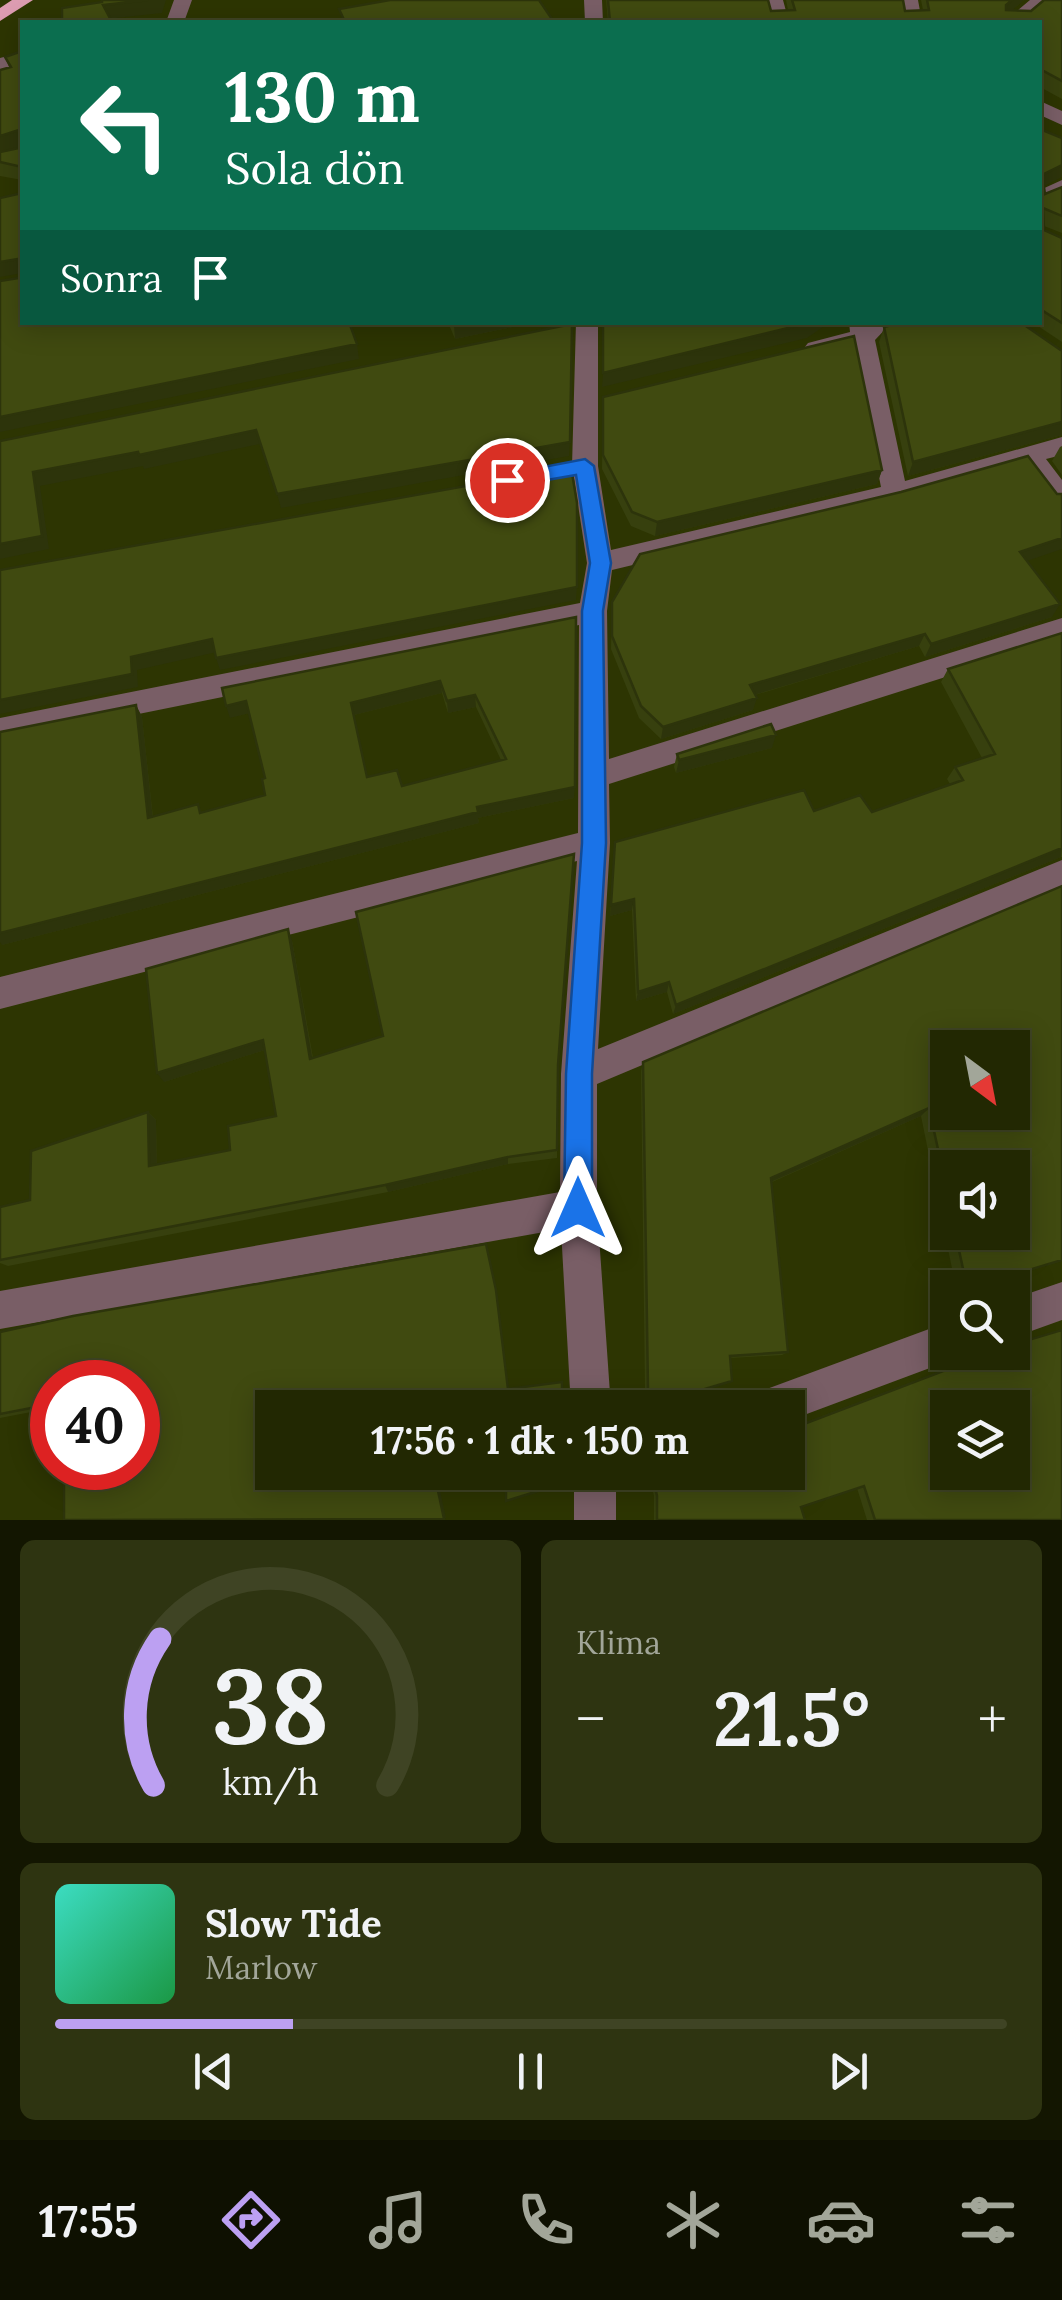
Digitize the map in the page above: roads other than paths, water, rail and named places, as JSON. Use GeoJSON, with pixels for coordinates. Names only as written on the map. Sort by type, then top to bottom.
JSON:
{"type":"FeatureCollection","features":[{"type":"Feature","properties":{"kind":"highway"},"geometry":{"type":"LineString","coordinates":[[0,16],[24,0]]}},
{"type":"Feature","properties":{"kind":"street"},"geometry":{"type":"LineString","coordinates":[[1016,20],[1041,6]]}},
{"type":"Feature","properties":{"kind":"street"},"geometry":{"type":"LineString","coordinates":[[580,325],[592,402],[575,468],[600,563],[593,611],[594,843],[579,1074],[578,1208],[590,1390]]}},
{"type":"Feature","properties":{"kind":"street"},"geometry":{"type":"LineString","coordinates":[[790,354],[869,327],[895,492]]}},
{"type":"Feature","properties":{"kind":"street"},"geometry":{"type":"LineString","coordinates":[[600,563],[895,492],[1062,446]]}},
{"type":"Feature","properties":{"kind":"street"},"geometry":{"type":"LineString","coordinates":[[1028,456],[1062,498]]}},
{"type":"Feature","properties":{"kind":"street"},"geometry":{"type":"LineString","coordinates":[[0,730],[593,611]]}},
{"type":"Feature","properties":{"kind":"street"},"geometry":{"type":"LineString","coordinates":[[596,776],[1062,629]]}},
{"type":"Feature","properties":{"kind":"street"},"geometry":{"type":"LineString","coordinates":[[0,993],[594,843]]}},
{"type":"Feature","properties":{"kind":"street"},"geometry":{"type":"LineString","coordinates":[[579,1074],[1062,874]]}},
{"type":"Feature","properties":{"kind":"street"},"geometry":{"type":"LineString","coordinates":[[0,1310],[578,1208]]}},
{"type":"Feature","properties":{"kind":"street"},"geometry":{"type":"LineString","coordinates":[[1030,1313],[1062,1301]]}},
{"type":"Feature","properties":{"kind":"street"},"geometry":{"type":"LineString","coordinates":[[805,1394],[930,1349]]}},
{"type":"Feature","properties":{"kind":"street"},"geometry":{"type":"LineString","coordinates":[[595,1490],[595,1520]]}}]}
